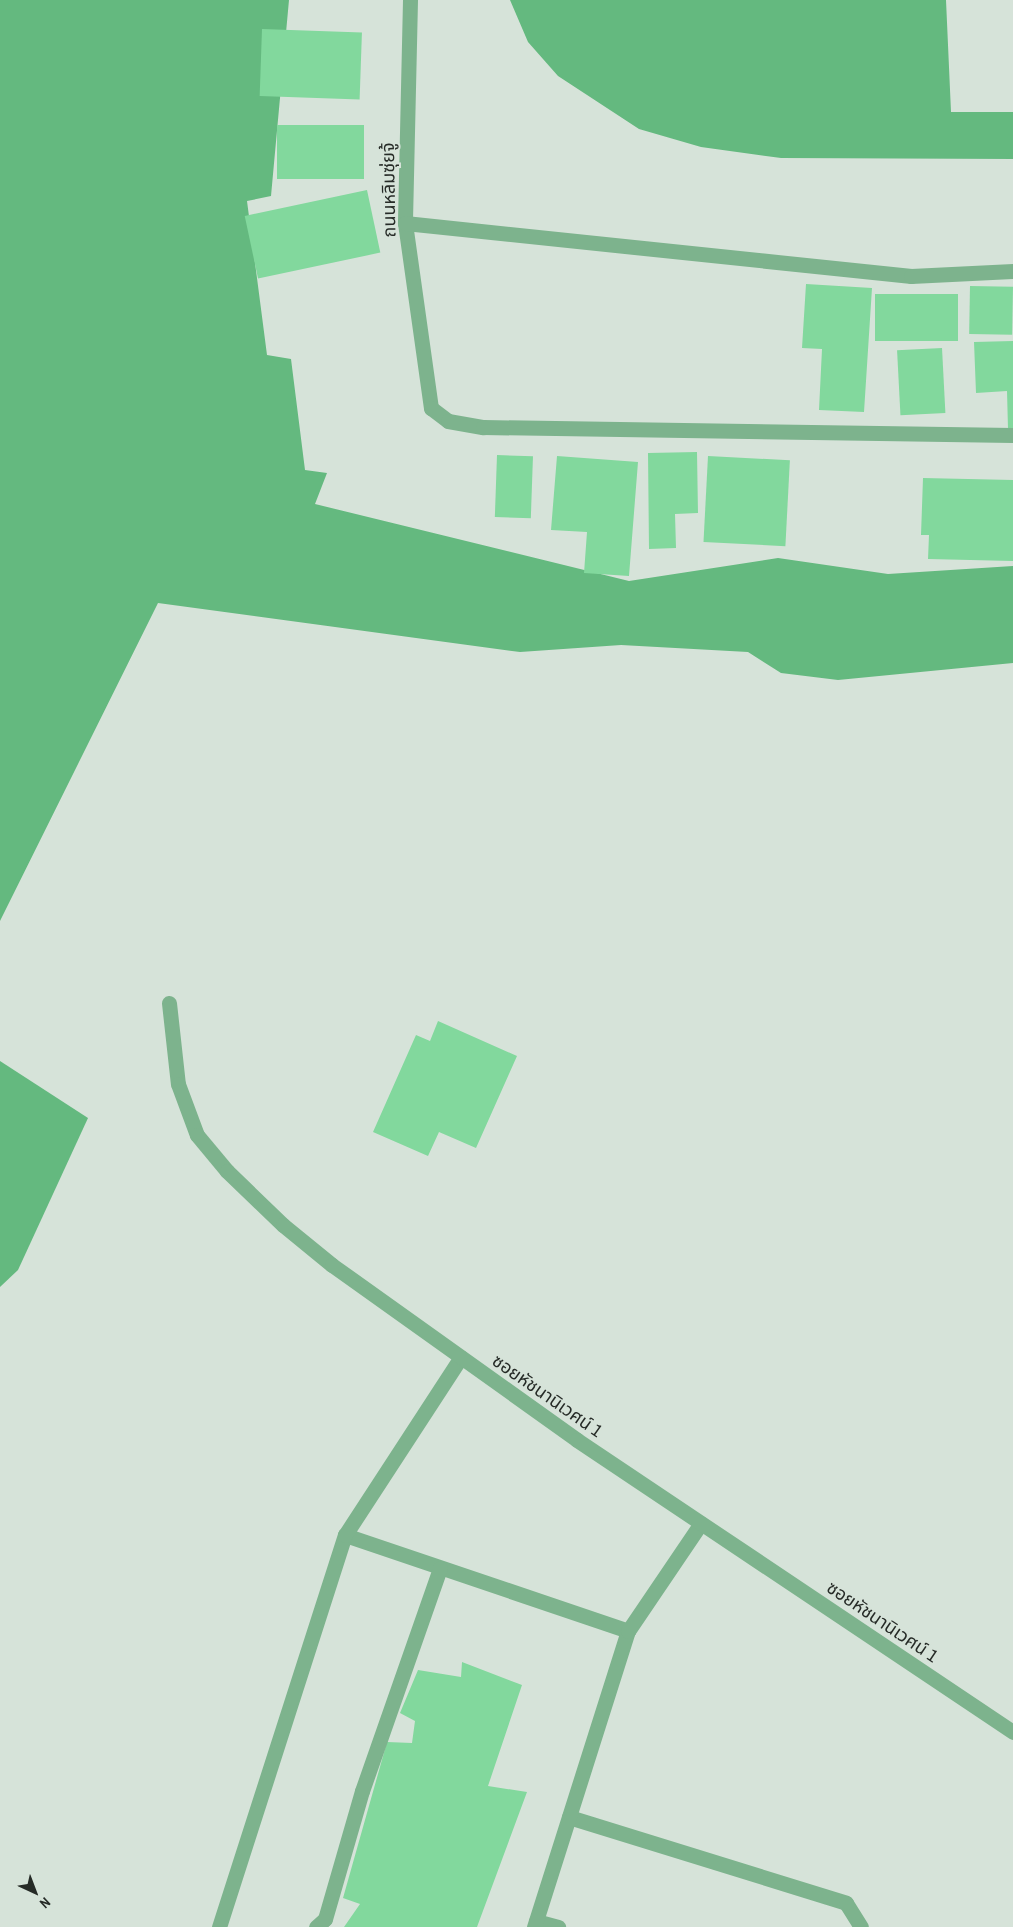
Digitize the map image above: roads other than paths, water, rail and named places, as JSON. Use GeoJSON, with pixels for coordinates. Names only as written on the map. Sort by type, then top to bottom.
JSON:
{"type":"FeatureCollection","features":[{"type":"Feature","properties":{"kind":"street","name":"ถนนหลิมซุ่ยจู้"},"geometry":{"type":"LineString","coordinates":[[410,0],[405,223],[431,408],[448,421],[483,427],[1013,435]]}},
{"type":"Feature","properties":{"kind":"street"},"geometry":{"type":"LineString","coordinates":[[405,223],[911,276],[1013,271]]}},
{"type":"Feature","properties":{"kind":"street","name":"ซอยหัชนานิเวศน์ 1"},"geometry":{"type":"LineString","coordinates":[[169,1003],[178,1084],[197,1134],[227,1171],[283,1225],[461,1357],[701,1523],[1013,1732]]}},
{"type":"Feature","properties":{"kind":"street"},"geometry":{"type":"LineString","coordinates":[[219,1927],[345,1535],[461,1357]]}},
{"type":"Feature","properties":{"kind":"street"},"geometry":{"type":"LineString","coordinates":[[558,1927],[535,1924],[628,1631],[701,1523]]}},
{"type":"Feature","properties":{"kind":"street"},"geometry":{"type":"LineString","coordinates":[[345,1535],[628,1631]]}},
{"type":"Feature","properties":{"kind":"street"},"geometry":{"type":"LineString","coordinates":[[316,1927],[325,1919],[362,1792],[440,1568]]}},
{"type":"Feature","properties":{"kind":"street"},"geometry":{"type":"LineString","coordinates":[[569,1817],[846,1903],[861,1927]]}}]}
